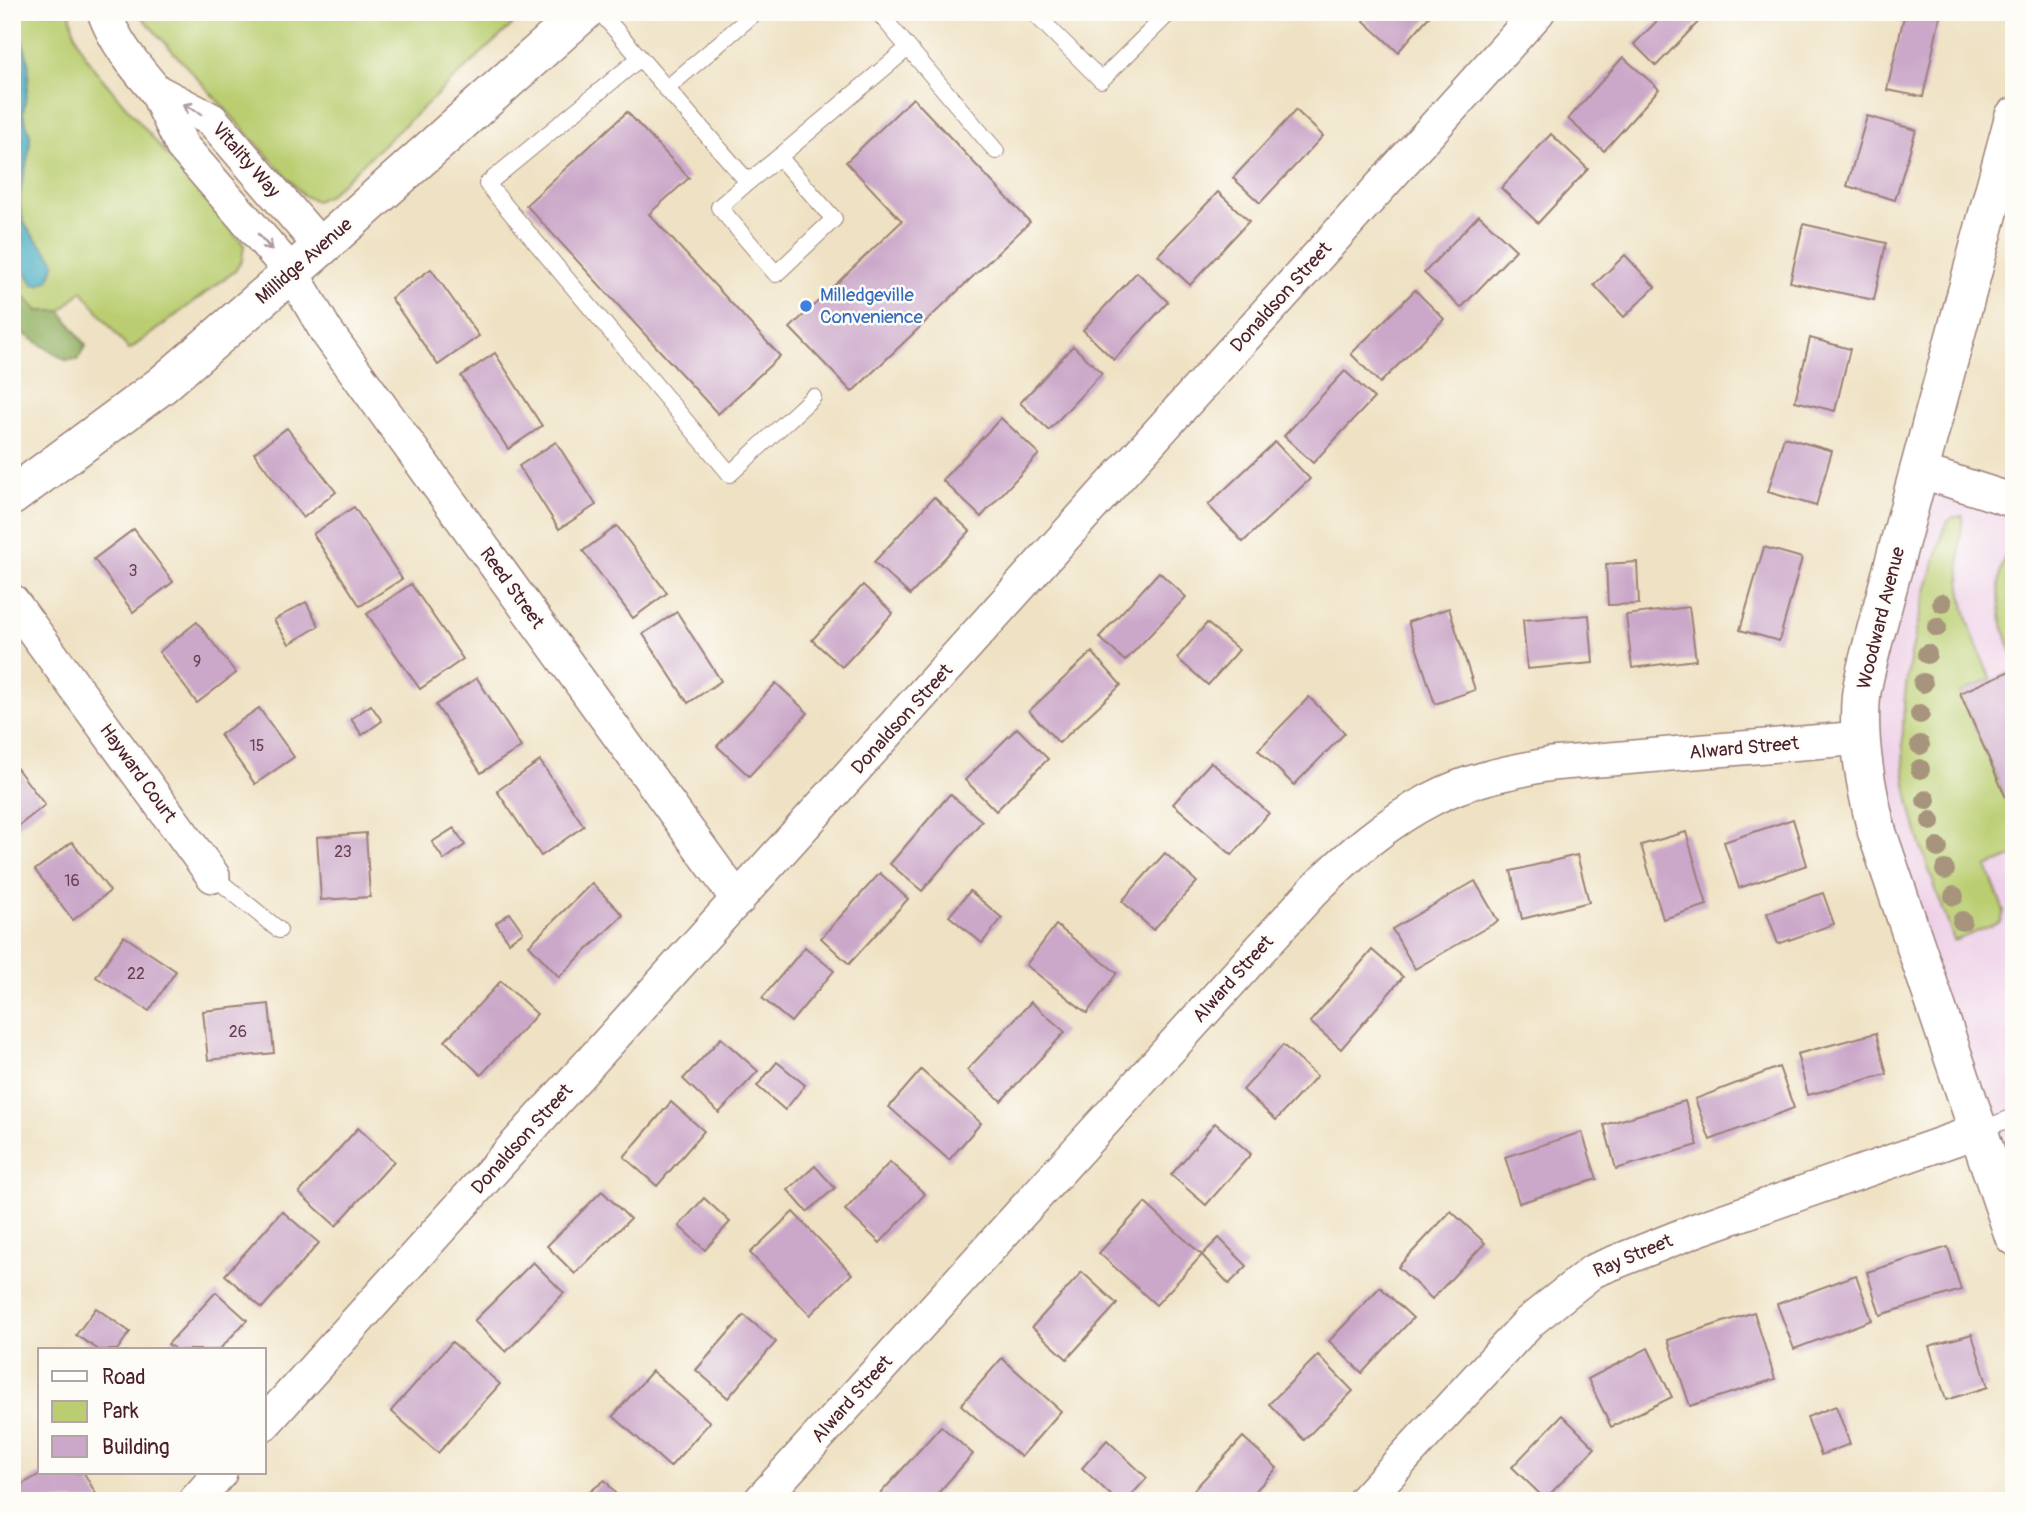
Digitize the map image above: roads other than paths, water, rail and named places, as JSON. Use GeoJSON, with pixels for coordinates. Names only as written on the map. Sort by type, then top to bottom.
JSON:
{"type":"FeatureCollection","features":[{"type":"Feature","properties":{"kind":"street","name":"Vitality Way"},"geometry":{"type":"LineString","coordinates":[[104,12],[110,30],[129,59],[156,91],[182,146],[292,273]]}},
{"type":"Feature","properties":{"kind":"street","name":"Millidge Avenue"},"geometry":{"type":"LineString","coordinates":[[12,496],[162,385],[292,273],[584,12]]}},
{"type":"Feature","properties":{"kind":"street","name":"Donaldson Street"},"geometry":{"type":"LineString","coordinates":[[266,1422],[1538,12]]}},
{"type":"Feature","properties":{"kind":"street","name":"Vitality Way"},"geometry":{"type":"LineString","coordinates":[[156,91],[212,120],[321,247]]}},
{"type":"Feature","properties":{"kind":"street","name":"Woodward Avenue"},"geometry":{"type":"LineString","coordinates":[[2014,117],[1861,695],[1861,738],[1866,784],[1877,832],[2014,1236]]}},
{"type":"Feature","properties":{"kind":"street","name":"Reed Street"},"geometry":{"type":"LineString","coordinates":[[292,273],[326,331],[738,900]]}},
{"type":"Feature","properties":{"kind":"street"},"geometry":{"type":"LineString","coordinates":[[1920,471],[2014,501]]}},
{"type":"Feature","properties":{"kind":"street","name":"Hayward Court"},"geometry":{"type":"LineString","coordinates":[[12,601],[213,876]]}},
{"type":"Feature","properties":{"kind":"street","name":"Alward Street"},"geometry":{"type":"LineString","coordinates":[[760,1501],[1313,891],[1351,853],[1390,825],[1432,798],[1469,783],[1539,766],[1861,738]]}},
{"type":"Feature","properties":{"kind":"street","name":"Ray Street"},"geometry":{"type":"LineString","coordinates":[[1364,1501],[1529,1322],[1593,1271],[1696,1230],[1979,1131]]}},
{"type":"Feature","properties":{"kind":"street"},"geometry":{"type":"LineString","coordinates":[[195,1501],[219,1474]]}},
{"type":"Feature","properties":{"kind":"lane"},"geometry":{"type":"LineString","coordinates":[[600,12],[748,182]]}},
{"type":"Feature","properties":{"kind":"lane"},"geometry":{"type":"LineString","coordinates":[[666,89],[755,12]]}},
{"type":"Feature","properties":{"kind":"lane"},"geometry":{"type":"LineString","coordinates":[[878,12],[996,151]]}},
{"type":"Feature","properties":{"kind":"lane"},"geometry":{"type":"LineString","coordinates":[[1033,12],[1101,80],[1170,12]]}},
{"type":"Feature","properties":{"kind":"lane"},"geometry":{"type":"LineString","coordinates":[[779,157],[834,219],[776,274],[719,207],[908,48]]}},
{"type":"Feature","properties":{"kind":"lane"},"geometry":{"type":"LineString","coordinates":[[640,58],[486,184],[730,474],[813,397]]}},
{"type":"Feature","properties":{"kind":"lane","name":"Hayward Court"},"geometry":{"type":"LineString","coordinates":[[213,876],[279,930]]}},
{"type":"Feature","properties":{"kind":"lane"},"geometry":{"type":"LineString","coordinates":[[1979,1131],[2014,1117]]}},
{"type":"Feature","properties":{"kind":"water"},"geometry":{"type":"Polygon","coordinates":[[[12,19],[24,45],[29,75],[23,113],[30,139],[20,192],[21,213],[28,229],[55,262],[49,280],[39,285],[33,284],[27,274],[12,234],[12,171],[15,157],[12,102],[19,90],[12,75],[12,19]]]}},
{"type":"Feature","properties":{"kind":"place","name":"Milledgeville Convenience"},"geometry":{"type":"Point","coordinates":[806,306]}}]}
